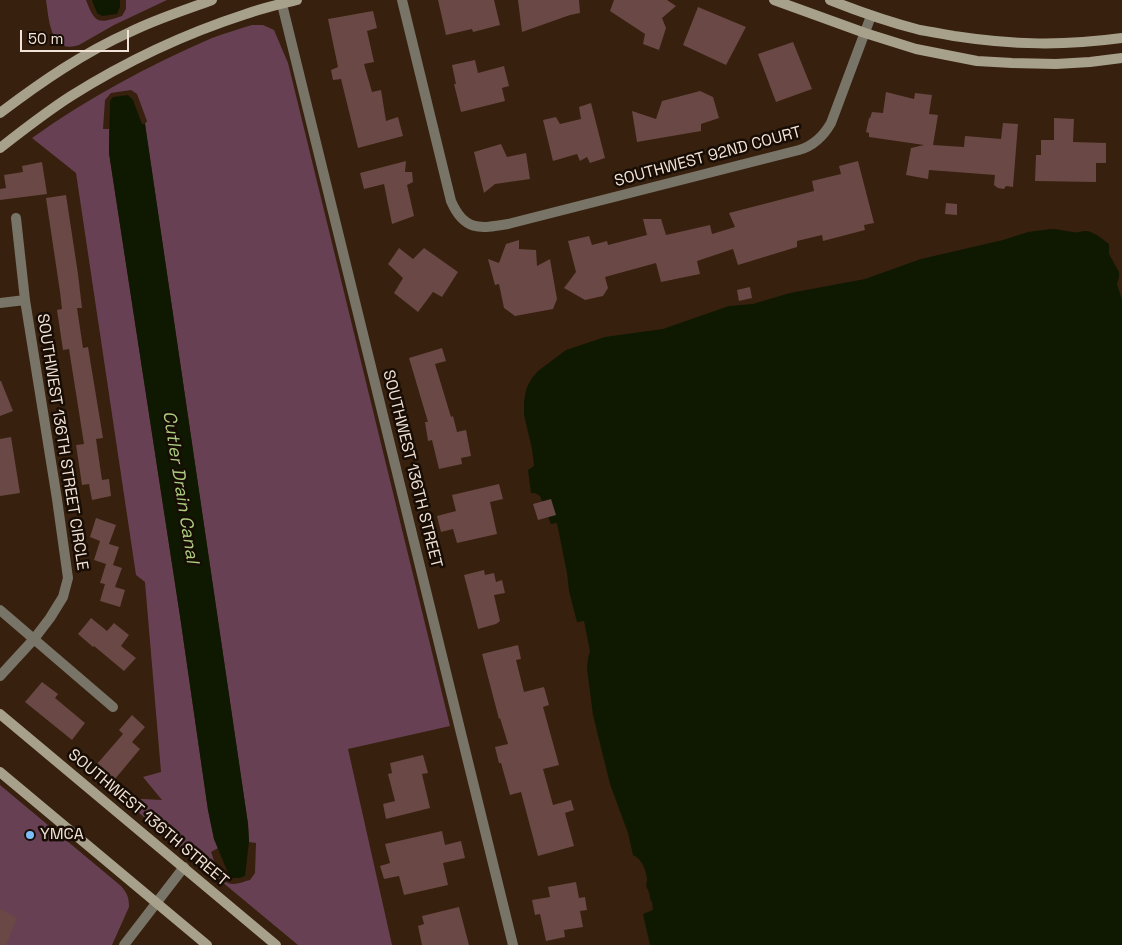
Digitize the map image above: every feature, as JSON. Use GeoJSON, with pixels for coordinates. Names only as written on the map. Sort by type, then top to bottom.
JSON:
{"type":"FeatureCollection","features":[{"type":"Feature","properties":{"kind":"street"},"geometry":{"type":"LineString","coordinates":[[0,113],[34,88],[83,56],[107,43],[130,31],[212,0]]}},
{"type":"Feature","properties":{"kind":"street"},"geometry":{"type":"LineString","coordinates":[[0,148],[70,97],[114,70],[213,25],[282,2],[297,0]]}},
{"type":"Feature","properties":{"kind":"street","name":"SOUTHWEST 92ND COURT"},"geometry":{"type":"LineString","coordinates":[[402,0],[451,201],[460,218],[471,226],[486,227],[508,224],[780,155],[808,146],[821,137],[831,123],[871,16]]}},
{"type":"Feature","properties":{"kind":"street"},"geometry":{"type":"LineString","coordinates":[[774,0],[865,33],[916,49],[977,61],[1056,64],[1122,58]]}},
{"type":"Feature","properties":{"kind":"street"},"geometry":{"type":"LineString","coordinates":[[830,0],[871,16],[922,30],[977,39],[1017,44],[1082,43],[1122,38]]}},
{"type":"Feature","properties":{"kind":"street","name":"SOUTHWEST 136TH STREET"},"geometry":{"type":"LineString","coordinates":[[282,2],[513,945]]}},
{"type":"Feature","properties":{"kind":"street","name":"SOUTHWEST 136TH STREET CIRCLE"},"geometry":{"type":"LineString","coordinates":[[0,676],[34,639],[50,618],[63,597],[68,578],[25,300],[16,218]]}},
{"type":"Feature","properties":{"kind":"street","name":"SOUTHWEST 136TH STREET CIRCLE"},"geometry":{"type":"LineString","coordinates":[[0,302],[25,300]]}},
{"type":"Feature","properties":{"kind":"street"},"geometry":{"type":"LineString","coordinates":[[0,610],[114,707]]}},
{"type":"Feature","properties":{"kind":"street","name":"SOUTHWEST 136TH STREET"},"geometry":{"type":"LineString","coordinates":[[0,714],[276,945]]}},
{"type":"Feature","properties":{"kind":"street"},"geometry":{"type":"LineString","coordinates":[[0,772],[207,945]]}},
{"type":"Feature","properties":{"kind":"street"},"geometry":{"type":"LineString","coordinates":[[124,945],[184,867]]}},
{"type":"Feature","properties":{"kind":"shaded area"},"geometry":{"type":"Polygon","coordinates":[[[46,0],[86,0],[95,18],[102,21],[122,16],[126,9],[126,0],[167,0],[114,25],[79,45],[69,47],[62,45],[53,33],[46,0]]]}},
{"type":"Feature","properties":{"kind":"shaded area"},"geometry":{"type":"Polygon","coordinates":[[[252,25],[263,25],[274,30],[288,63],[450,726],[348,749],[392,945],[298,945],[121,798],[162,800],[143,777],[161,772],[145,582],[136,575],[76,173],[32,138],[75,109],[165,59],[212,38],[252,25]],[[131,90],[111,93],[105,100],[103,129],[109,129],[109,153],[208,810],[214,839],[218,848],[211,852],[221,877],[228,883],[235,884],[250,880],[255,873],[256,843],[249,842],[248,824],[145,124],[147,121],[137,94],[131,90]]]}},
{"type":"Feature","properties":{"kind":"shaded area","name":"YMCA"},"geometry":{"type":"Polygon","coordinates":[[[0,785],[125,891],[129,907],[112,945],[0,945],[0,785]]]}},
{"type":"Feature","properties":{"kind":"water"},"geometry":{"type":"Polygon","coordinates":[[[92,0],[120,0],[120,7],[117,14],[102,16],[97,13],[92,0]]]}},
{"type":"Feature","properties":{"kind":"water","name":"Cutler Drain Canal"},"geometry":{"type":"Polygon","coordinates":[[[128,95],[133,100],[142,124],[145,124],[248,824],[249,842],[245,876],[240,878],[230,878],[214,839],[208,810],[109,153],[110,101],[113,97],[128,95]]]}},
{"type":"Feature","properties":{"kind":"water"},"geometry":{"type":"Polygon","coordinates":[[[1051,229],[1091,232],[1109,244],[1109,254],[1119,272],[1117,284],[1122,300],[1122,945],[650,945],[643,914],[653,910],[652,902],[646,885],[645,869],[639,859],[633,855],[628,833],[610,784],[593,715],[587,669],[590,651],[584,621],[577,622],[569,591],[557,523],[551,524],[540,496],[531,493],[528,470],[534,466],[524,415],[524,402],[528,385],[538,371],[566,350],[605,337],[663,329],[729,306],[753,304],[790,293],[865,279],[921,259],[1003,240],[1028,232],[1051,229]]]}},
{"type":"Feature","properties":{"kind":"building"},"geometry":{"type":"Polygon","coordinates":[[[438,0],[494,0],[500,25],[473,32],[472,29],[446,35],[438,0]]]}},
{"type":"Feature","properties":{"kind":"building"},"geometry":{"type":"Polygon","coordinates":[[[518,0],[579,0],[580,13],[522,32],[518,0]]]}},
{"type":"Feature","properties":{"kind":"building"},"geometry":{"type":"Polygon","coordinates":[[[614,0],[667,0],[676,6],[662,18],[666,28],[659,50],[643,44],[645,34],[610,11],[614,0]]]}},
{"type":"Feature","properties":{"kind":"building"},"geometry":{"type":"Polygon","coordinates":[[[698,7],[746,27],[726,65],[683,45],[698,7]]]}},
{"type":"Feature","properties":{"kind":"building"},"geometry":{"type":"Polygon","coordinates":[[[373,11],[377,28],[367,31],[374,62],[364,64],[372,92],[381,90],[386,121],[398,117],[403,136],[358,148],[341,79],[333,80],[331,70],[338,67],[328,19],[373,11]]]}},
{"type":"Feature","properties":{"kind":"building"},"geometry":{"type":"Polygon","coordinates":[[[793,42],[812,89],[776,102],[758,54],[793,42]]]}},
{"type":"Feature","properties":{"kind":"building"},"geometry":{"type":"Polygon","coordinates":[[[475,60],[478,73],[504,66],[509,86],[502,88],[505,101],[461,112],[454,84],[456,84],[452,65],[475,60]]]}},
{"type":"Feature","properties":{"kind":"building"},"geometry":{"type":"Polygon","coordinates":[[[700,91],[713,97],[719,118],[701,124],[701,131],[637,142],[632,111],[656,119],[662,101],[700,91]]]}},
{"type":"Feature","properties":{"kind":"building"},"geometry":{"type":"Polygon","coordinates":[[[886,92],[914,99],[915,93],[932,95],[929,114],[938,115],[933,145],[964,147],[965,136],[1001,139],[1003,123],[1018,124],[1013,187],[998,188],[994,185],[995,175],[929,170],[928,179],[906,175],[911,148],[924,145],[869,137],[869,133],[866,132],[872,112],[883,113],[886,92]]]}},
{"type":"Feature","properties":{"kind":"building"},"geometry":{"type":"Polygon","coordinates":[[[591,103],[605,158],[590,163],[587,157],[580,161],[577,154],[553,161],[543,120],[556,117],[560,124],[581,119],[579,107],[591,103]]]}},
{"type":"Feature","properties":{"kind":"building"},"geometry":{"type":"Polygon","coordinates":[[[1054,118],[1074,119],[1073,142],[1106,143],[1106,163],[1096,163],[1096,182],[1035,181],[1036,155],[1041,155],[1041,140],[1054,140],[1054,118]]]}},
{"type":"Feature","properties":{"kind":"building"},"geometry":{"type":"Polygon","coordinates":[[[501,144],[507,157],[526,153],[530,179],[495,184],[484,193],[474,152],[501,144]]]}},
{"type":"Feature","properties":{"kind":"building"},"geometry":{"type":"Polygon","coordinates":[[[406,161],[405,172],[412,172],[413,182],[407,185],[414,216],[392,224],[384,184],[364,189],[360,173],[406,161]]]}},
{"type":"Feature","properties":{"kind":"building"},"geometry":{"type":"Polygon","coordinates":[[[858,161],[874,223],[864,225],[865,230],[823,241],[822,235],[797,241],[797,247],[738,265],[733,249],[697,261],[700,274],[661,282],[656,263],[605,277],[608,288],[603,296],[585,300],[564,288],[576,272],[568,241],[589,236],[592,245],[607,241],[608,245],[647,235],[643,219],[661,219],[666,235],[710,225],[712,234],[735,227],[729,213],[814,191],[812,181],[841,174],[839,166],[858,161]]]}},
{"type":"Feature","properties":{"kind":"building"},"geometry":{"type":"Polygon","coordinates":[[[42,162],[47,194],[0,200],[0,189],[6,188],[4,175],[23,172],[22,166],[42,162]]]}},
{"type":"Feature","properties":{"kind":"building"},"geometry":{"type":"Polygon","coordinates":[[[66,195],[82,308],[77,308],[83,348],[88,347],[103,438],[96,439],[102,480],[109,479],[111,496],[92,500],[89,484],[82,485],[76,445],[84,444],[69,349],[63,350],[57,310],[62,309],[46,198],[66,195]]]}},
{"type":"Feature","properties":{"kind":"building"},"geometry":{"type":"Polygon","coordinates":[[[946,203],[957,204],[957,215],[945,214],[946,203]]]}},
{"type":"Feature","properties":{"kind":"building"},"geometry":{"type":"Polygon","coordinates":[[[519,240],[519,249],[536,250],[537,266],[550,259],[557,299],[553,309],[515,316],[504,308],[499,284],[495,285],[488,259],[499,263],[506,244],[519,240]]]}},
{"type":"Feature","properties":{"kind":"building"},"geometry":{"type":"Polygon","coordinates":[[[399,248],[413,259],[424,248],[458,272],[442,297],[433,292],[418,312],[394,293],[403,278],[388,264],[399,248]]]}},
{"type":"Feature","properties":{"kind":"building"},"geometry":{"type":"Polygon","coordinates":[[[750,287],[752,298],[739,301],[737,290],[750,287]]]}},
{"type":"Feature","properties":{"kind":"building"},"geometry":{"type":"Polygon","coordinates":[[[442,348],[446,361],[435,364],[457,432],[466,430],[471,456],[461,458],[462,464],[439,469],[432,440],[428,441],[425,422],[428,422],[409,358],[442,348]]]}},
{"type":"Feature","properties":{"kind":"building"},"geometry":{"type":"Polygon","coordinates":[[[0,381],[13,411],[0,416],[0,381]]]}},
{"type":"Feature","properties":{"kind":"building"},"geometry":{"type":"Polygon","coordinates":[[[11,437],[20,493],[0,496],[0,439],[11,437]]]}},
{"type":"Feature","properties":{"kind":"building"},"geometry":{"type":"Polygon","coordinates":[[[499,484],[503,499],[490,502],[497,534],[457,543],[453,529],[441,532],[437,516],[456,511],[452,495],[499,484]]]}},
{"type":"Feature","properties":{"kind":"building"},"geometry":{"type":"Polygon","coordinates":[[[551,499],[556,515],[538,520],[533,504],[551,499]]]}},
{"type":"Feature","properties":{"kind":"building"},"geometry":{"type":"Polygon","coordinates":[[[96,518],[116,525],[109,544],[119,547],[113,565],[122,568],[115,587],[125,590],[120,607],[100,601],[105,584],[100,583],[106,564],[94,560],[100,541],[90,537],[96,518]]]}},
{"type":"Feature","properties":{"kind":"building"},"geometry":{"type":"Polygon","coordinates":[[[484,570],[485,575],[494,573],[496,582],[502,580],[505,593],[494,595],[500,621],[478,629],[464,575],[484,570]]]}},
{"type":"Feature","properties":{"kind":"building"},"geometry":{"type":"Polygon","coordinates":[[[91,618],[107,631],[114,623],[129,635],[121,646],[136,658],[124,671],[78,634],[91,618]]]}},
{"type":"Feature","properties":{"kind":"building"},"geometry":{"type":"Polygon","coordinates":[[[518,645],[521,659],[516,660],[524,692],[544,687],[549,705],[543,707],[559,765],[543,769],[553,805],[571,800],[574,810],[565,813],[574,846],[538,856],[521,792],[510,795],[501,763],[499,763],[495,747],[508,744],[499,719],[482,654],[518,645]]]}},
{"type":"Feature","properties":{"kind":"building"},"geometry":{"type":"Polygon","coordinates":[[[42,682],[58,694],[55,698],[85,723],[72,740],[25,702],[42,682]]]}},
{"type":"Feature","properties":{"kind":"building"},"geometry":{"type":"Polygon","coordinates":[[[132,715],[145,727],[132,742],[140,749],[115,779],[97,764],[123,734],[119,730],[132,715]]]}},
{"type":"Feature","properties":{"kind":"building"},"geometry":{"type":"Polygon","coordinates":[[[423,755],[428,773],[422,774],[430,808],[386,819],[383,804],[395,801],[388,774],[392,773],[390,763],[423,755]]]}},
{"type":"Feature","properties":{"kind":"building"},"geometry":{"type":"Polygon","coordinates":[[[442,831],[445,845],[461,841],[465,858],[443,863],[448,885],[404,895],[399,876],[384,879],[380,866],[390,863],[385,844],[442,831]]]}},
{"type":"Feature","properties":{"kind":"building"},"geometry":{"type":"Polygon","coordinates":[[[576,882],[579,898],[585,897],[587,910],[580,911],[583,927],[564,930],[565,937],[546,941],[540,914],[535,915],[532,900],[550,897],[548,887],[576,882]]]}},
{"type":"Feature","properties":{"kind":"building"},"geometry":{"type":"Polygon","coordinates":[[[459,907],[469,945],[422,945],[418,926],[424,924],[422,916],[459,907]]]}},
{"type":"Feature","properties":{"kind":"building"},"geometry":{"type":"Polygon","coordinates":[[[0,909],[17,918],[6,945],[0,945],[0,909]]]}},
{"type":"Feature","properties":{"kind":"place","name":"YMCA"},"geometry":{"type":"Point","coordinates":[30,835]}}]}
